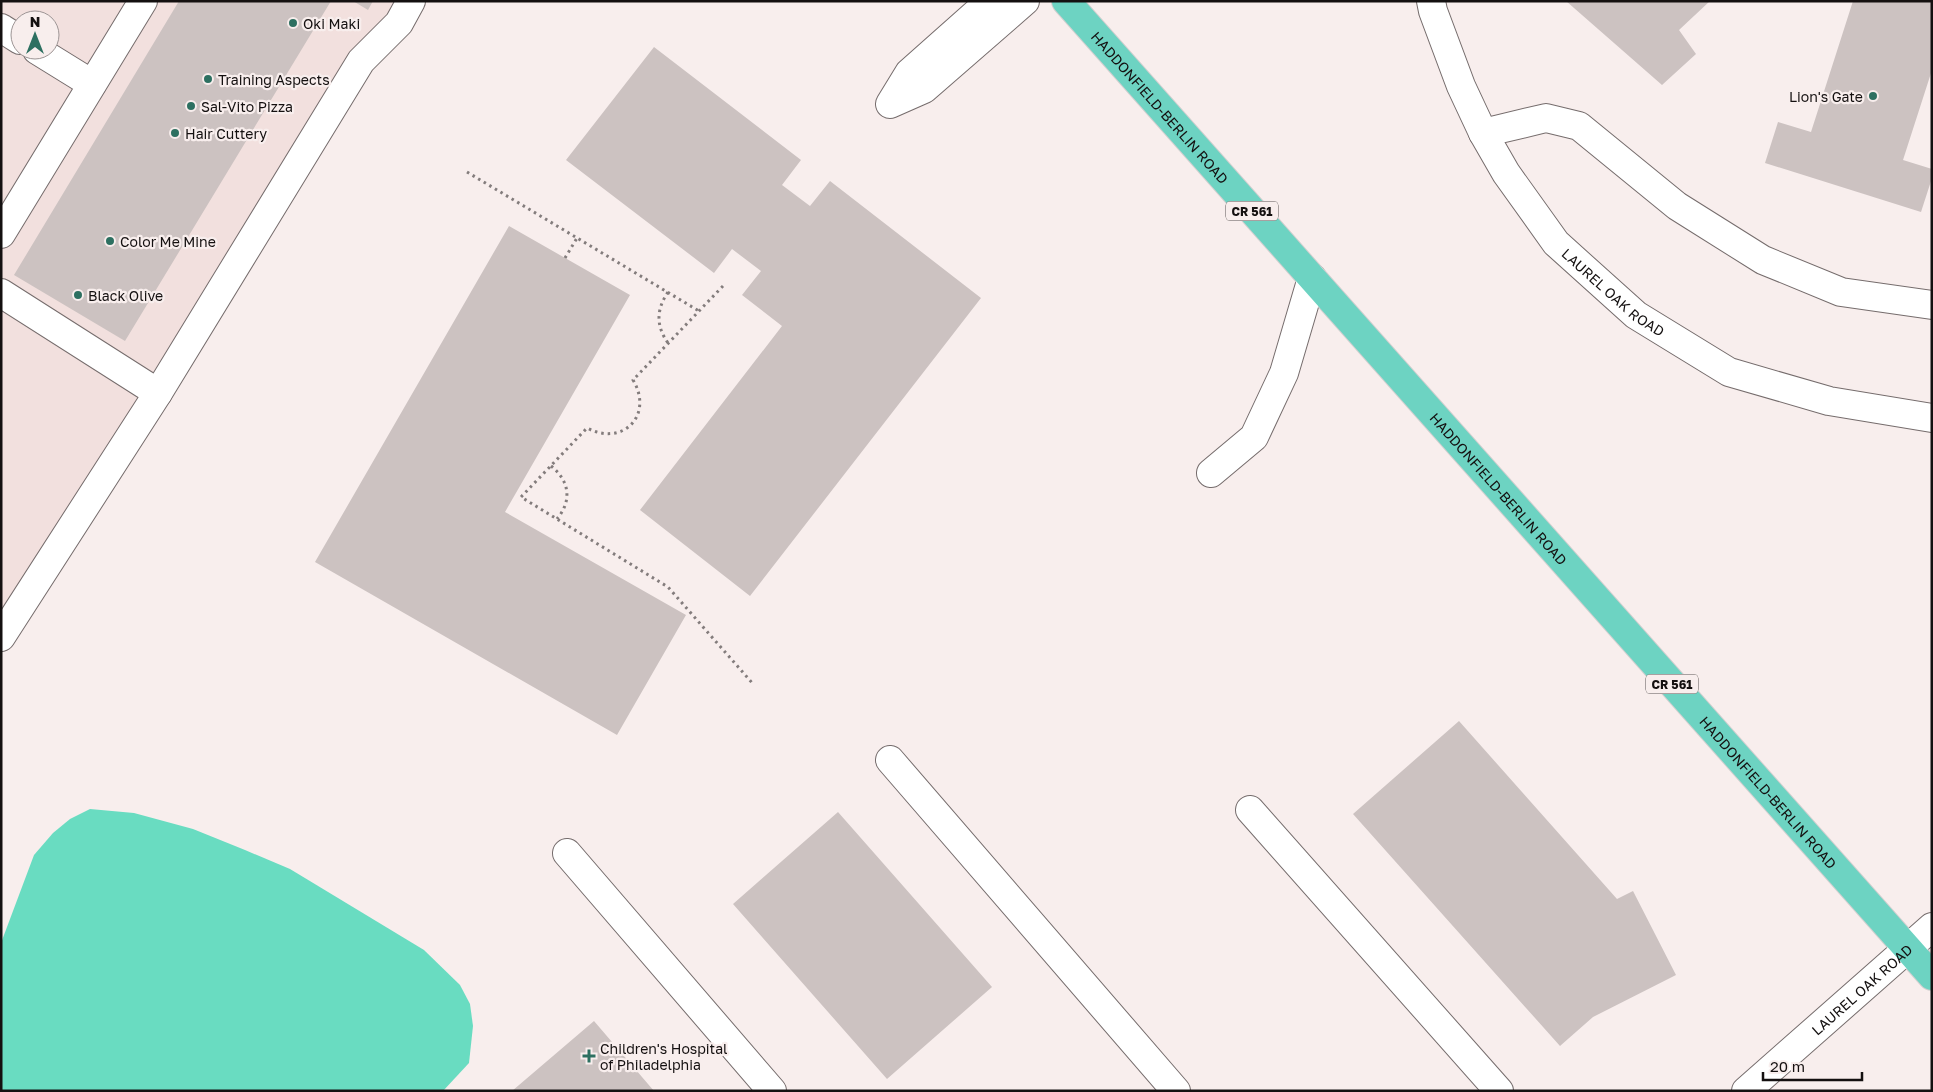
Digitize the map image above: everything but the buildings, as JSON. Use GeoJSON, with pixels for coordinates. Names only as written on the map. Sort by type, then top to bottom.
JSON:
{"type":"FeatureCollection","features":[{"type":"Feature","properties":{"kind":"main road","name":"HADDONFIELD-BERLIN ROAD"},"geometry":{"type":"LineString","coordinates":[[1066,1],[1932,976]]}},
{"type":"Feature","properties":{"kind":"street"},"geometry":{"type":"LineString","coordinates":[[1,234],[143,1]]}},
{"type":"Feature","properties":{"kind":"street"},"geometry":{"type":"LineString","coordinates":[[1,637],[158,393],[361,61],[399,23],[412,1]]}},
{"type":"Feature","properties":{"kind":"street"},"geometry":{"type":"LineString","coordinates":[[990,1],[909,73],[890,104],[924,89],[1024,1]]}},
{"type":"Feature","properties":{"kind":"street","name":"LAUREL OAK ROAD"},"geometry":{"type":"LineString","coordinates":[[1431,1],[1461,86],[1483,133],[1506,172],[1556,243],[1636,315],[1729,372],[1830,401],[1932,418]]}},
{"type":"Feature","properties":{"kind":"street"},"geometry":{"type":"LineString","coordinates":[[53,60],[92,84]]}},
{"type":"Feature","properties":{"kind":"street"},"geometry":{"type":"LineString","coordinates":[[1483,133],[1546,118],[1579,126],[1677,206],[1763,260],[1841,292],[1932,305]]}},
{"type":"Feature","properties":{"kind":"street"},"geometry":{"type":"LineString","coordinates":[[1211,473],[1254,437],[1284,373],[1312,278]]}},
{"type":"Feature","properties":{"kind":"street"},"geometry":{"type":"LineString","coordinates":[[1,293],[158,393]]}},
{"type":"Feature","properties":{"kind":"street"},"geometry":{"type":"LineString","coordinates":[[890,760],[1176,1091]]}},
{"type":"Feature","properties":{"kind":"street"},"geometry":{"type":"LineString","coordinates":[[1250,810],[1499,1091]]}},
{"type":"Feature","properties":{"kind":"street"},"geometry":{"type":"LineString","coordinates":[[567,853],[772,1091]]}},
{"type":"Feature","properties":{"kind":"street","name":"LAUREL OAK ROAD"},"geometry":{"type":"LineString","coordinates":[[1746,1091],[1932,928]]}},
{"type":"Feature","properties":{"kind":"path"},"geometry":{"type":"LineString","coordinates":[[468,172],[699,312]]}},
{"type":"Feature","properties":{"kind":"path"},"geometry":{"type":"LineString","coordinates":[[565,258],[577,238]]}},
{"type":"Feature","properties":{"kind":"path"},"geometry":{"type":"LineString","coordinates":[[723,286],[633,380],[639,389],[640,411],[628,428],[618,433],[607,435],[587,428],[521,497],[668,587],[754,685]]}},
{"type":"Feature","properties":{"kind":"path"},"geometry":{"type":"LineString","coordinates":[[668,292],[661,302],[658,313],[662,334],[668,343]]}},
{"type":"Feature","properties":{"kind":"path"},"geometry":{"type":"LineString","coordinates":[[551,466],[559,472],[565,481],[568,491],[564,512],[557,519]]}},
{"type":"Feature","properties":{"kind":"shaded area"},"geometry":{"type":"Polygon","coordinates":[[[1,1],[411,1],[1,637],[1,1]]]}},
{"type":"Feature","properties":{"kind":"shaded area"},"geometry":{"type":"Polygon","coordinates":[[[90,809],[134,813],[193,829],[245,850],[290,869],[424,950],[460,985],[470,1004],[473,1026],[469,1063],[443,1091],[1,1091],[1,943],[34,855],[53,833],[70,819],[90,809]]]}},
{"type":"Feature","properties":{"kind":"place","name":"Oki Maki"},"geometry":{"type":"Point","coordinates":[293,23]}},
{"type":"Feature","properties":{"kind":"place","name":"Training Aspects"},"geometry":{"type":"Point","coordinates":[208,79]}},
{"type":"Feature","properties":{"kind":"place","name":"Lion's Gate"},"geometry":{"type":"Point","coordinates":[1873,96]}},
{"type":"Feature","properties":{"kind":"place","name":"Sal-Vito Pizza"},"geometry":{"type":"Point","coordinates":[191,106]}},
{"type":"Feature","properties":{"kind":"place","name":"Hair Cuttery"},"geometry":{"type":"Point","coordinates":[175,133]}},
{"type":"Feature","properties":{"kind":"place","name":"Color Me Mine"},"geometry":{"type":"Point","coordinates":[110,241]}},
{"type":"Feature","properties":{"kind":"place","name":"Black Olive"},"geometry":{"type":"Point","coordinates":[78,295]}},
{"type":"Feature","properties":{"kind":"place","name":"Children's Hospital of Philadelphia"},"geometry":{"type":"Point","coordinates":[589,1056]}}]}
